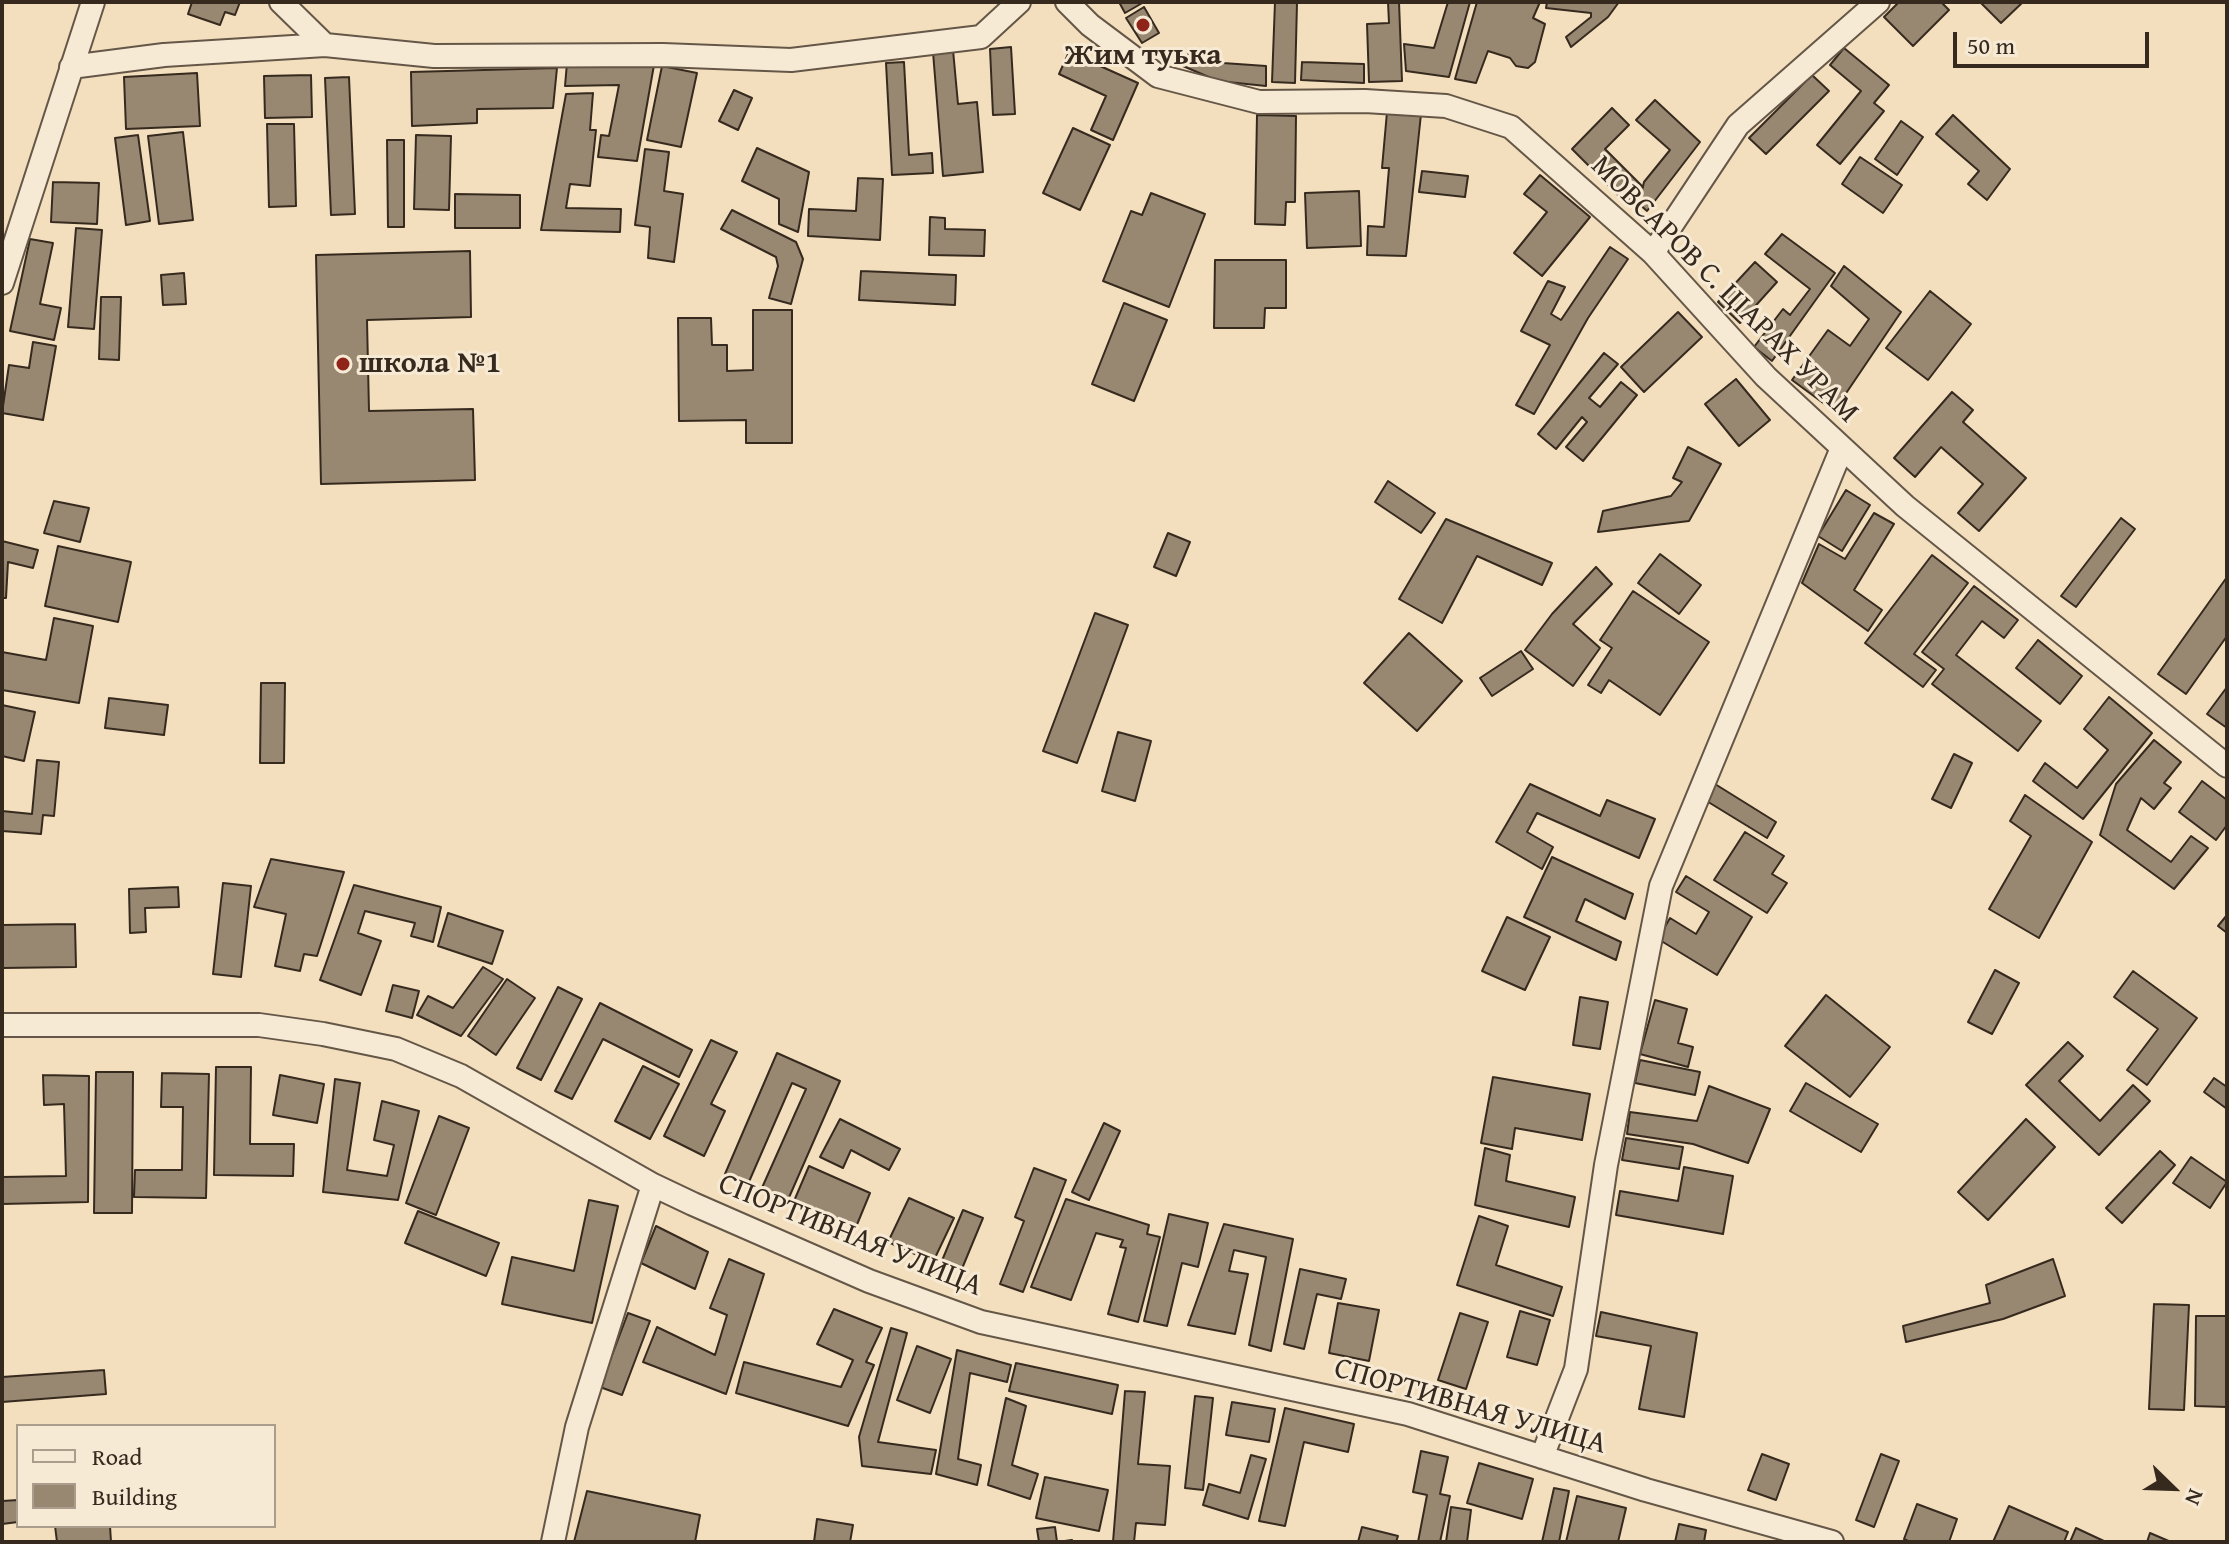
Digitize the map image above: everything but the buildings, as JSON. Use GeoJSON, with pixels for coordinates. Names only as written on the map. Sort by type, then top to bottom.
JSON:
{"type":"FeatureCollection","features":[{"type":"Feature","properties":{"kind":"street"},"geometry":{"type":"LineString","coordinates":[[2,283],[93,2]]}},
{"type":"Feature","properties":{"kind":"street"},"geometry":{"type":"LineString","coordinates":[[281,2],[325,45]]}},
{"type":"Feature","properties":{"kind":"street"},"geometry":{"type":"LineString","coordinates":[[71,67],[164,55],[325,45],[434,56],[663,55],[791,60],[981,37],[1019,2]]}},
{"type":"Feature","properties":{"kind":"street","name":"МОВСАРОВ С. ЦIАРАХ УРАМ"},"geometry":{"type":"LineString","coordinates":[[1067,2],[1090,25],[1158,76],[1259,102],[1365,101],[1446,106],[1511,127],[1653,253],[1766,377],[1905,506],[2227,766]]}},
{"type":"Feature","properties":{"kind":"street"},"geometry":{"type":"LineString","coordinates":[[1653,253],[1738,125],[1878,2]]}},
{"type":"Feature","properties":{"kind":"street"},"geometry":{"type":"LineString","coordinates":[[1542,1457],[1576,1369],[1606,1165],[1661,886],[1842,448]]}},
{"type":"Feature","properties":{"kind":"street","name":"СПОРТИВНАЯ УЛИЦА"},"geometry":{"type":"LineString","coordinates":[[2,1025],[259,1025],[396,1049],[461,1076],[653,1185],[869,1281],[981,1322],[1408,1414],[1646,1490],[1832,1542]]}},
{"type":"Feature","properties":{"kind":"street"},"geometry":{"type":"LineString","coordinates":[[553,1542],[577,1427],[653,1185]]}},
{"type":"Feature","properties":{"kind":"place","name":"Жим туька"},"geometry":{"type":"Point","coordinates":[1143,25]}},
{"type":"Feature","properties":{"kind":"place","name":"школа №1"},"geometry":{"type":"Point","coordinates":[343,364]}}]}
